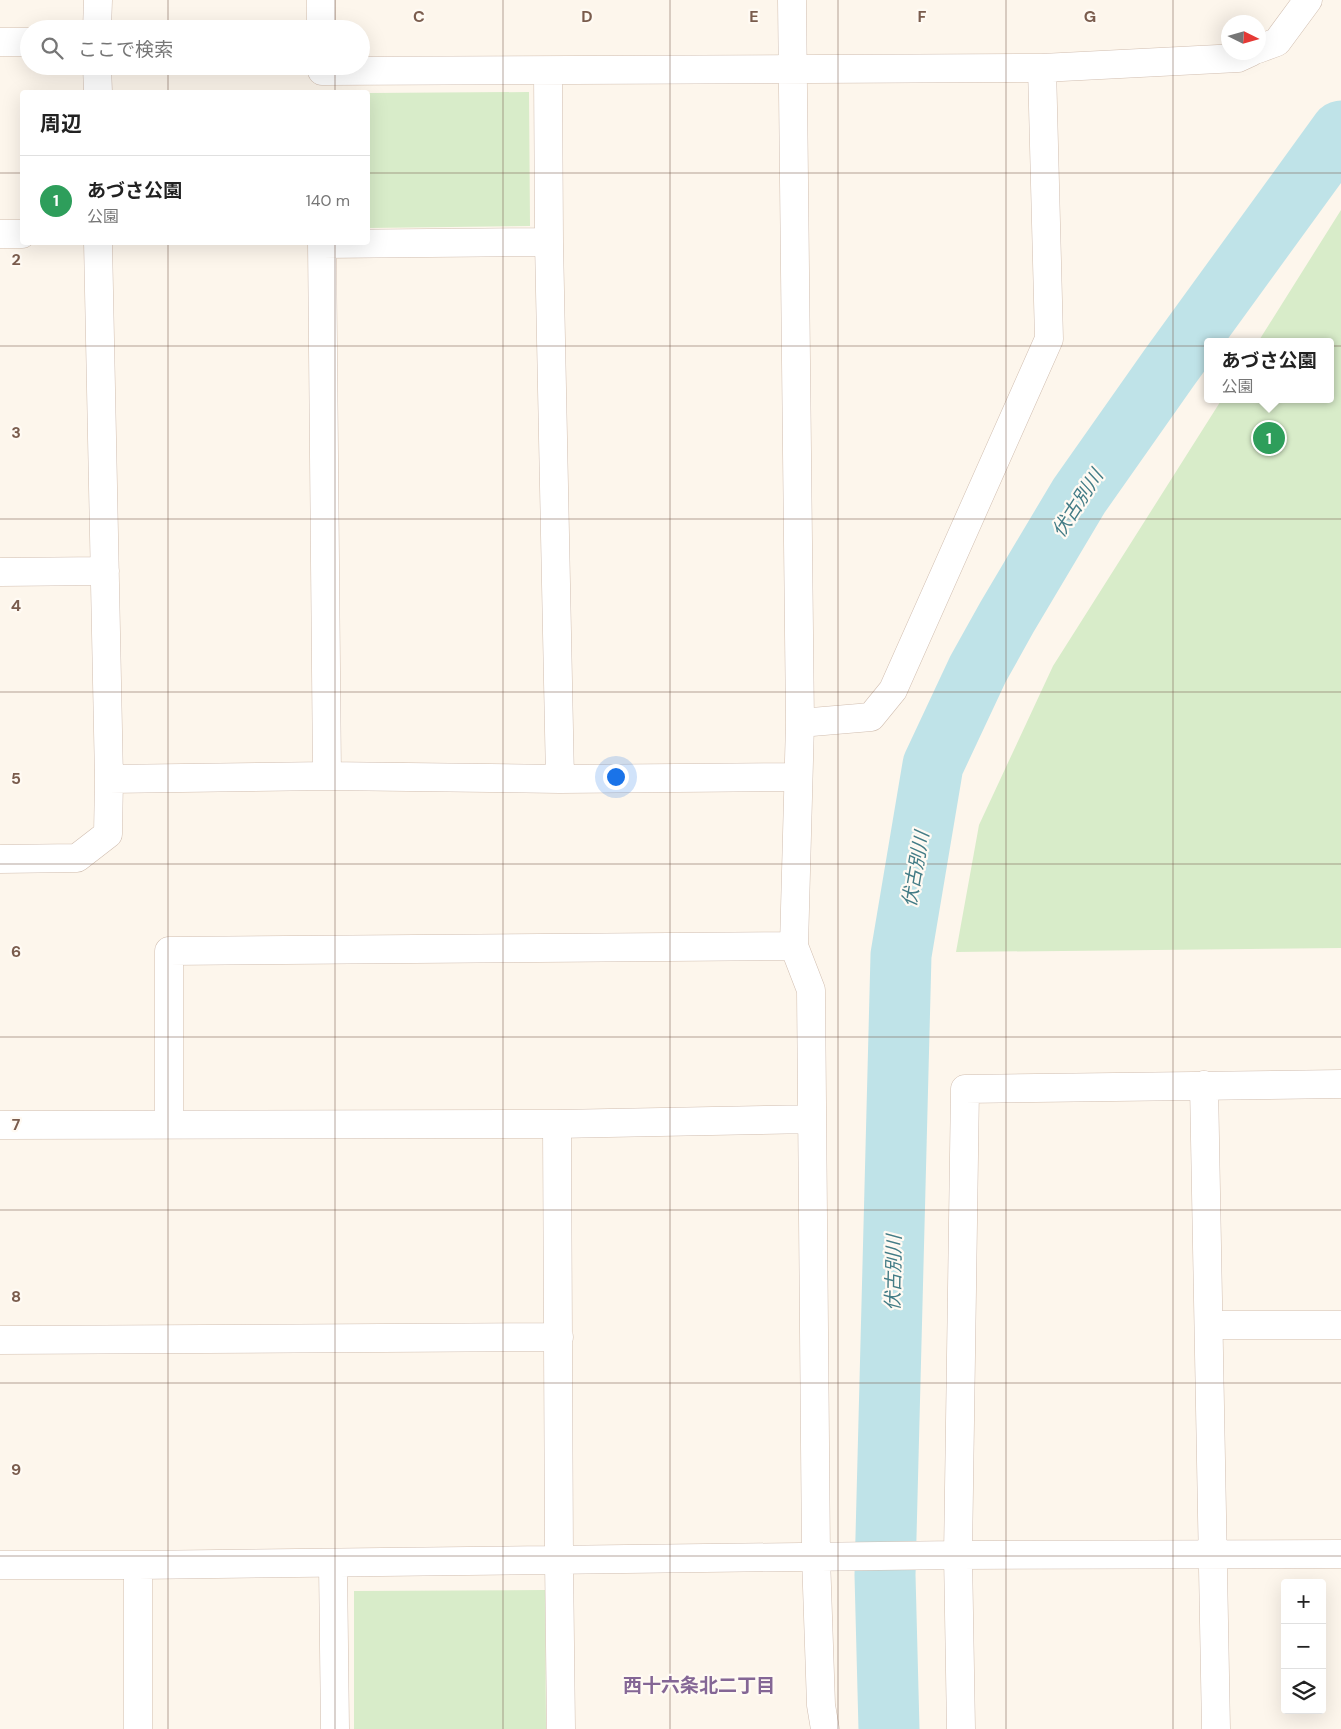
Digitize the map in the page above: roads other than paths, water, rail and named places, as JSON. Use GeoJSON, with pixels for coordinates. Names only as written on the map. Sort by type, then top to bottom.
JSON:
{"type":"FeatureCollection","features":[{"type":"Feature","properties":{"kind":"street"},"geometry":{"type":"LineString","coordinates":[[97,20],[98,0]]}},
{"type":"Feature","properties":{"kind":"street"},"geometry":{"type":"LineString","coordinates":[[321,0],[321,20]]}},
{"type":"Feature","properties":{"kind":"street"},"geometry":{"type":"LineString","coordinates":[[792,0],[800,723],[797,777],[794,946],[811,990],[816,1557],[821,1705],[825,1729]]}},
{"type":"Feature","properties":{"kind":"street"},"geometry":{"type":"LineString","coordinates":[[1266,46],[1277,42],[1308,0]]}},
{"type":"Feature","properties":{"kind":"street"},"geometry":{"type":"LineString","coordinates":[[0,42],[20,42]]}},
{"type":"Feature","properties":{"kind":"street"},"geometry":{"type":"LineString","coordinates":[[322,77],[548,71],[792,68],[1042,68],[1221,59]]}},
{"type":"Feature","properties":{"kind":"street"},"geometry":{"type":"LineString","coordinates":[[800,723],[871,717],[893,690],[1049,339],[1042,68]]}},
{"type":"Feature","properties":{"kind":"street"},"geometry":{"type":"LineString","coordinates":[[548,71],[549,242],[560,779]]}},
{"type":"Feature","properties":{"kind":"street"},"geometry":{"type":"LineString","coordinates":[[98,75],[98,90]]}},
{"type":"Feature","properties":{"kind":"street"},"geometry":{"type":"LineString","coordinates":[[0,234],[20,234]]}},
{"type":"Feature","properties":{"kind":"street"},"geometry":{"type":"LineString","coordinates":[[370,243],[549,242]]}},
{"type":"Feature","properties":{"kind":"street"},"geometry":{"type":"LineString","coordinates":[[0,859],[77,858],[108,834],[109,779],[98,245]]}},
{"type":"Feature","properties":{"kind":"street"},"geometry":{"type":"LineString","coordinates":[[322,245],[327,776]]}},
{"type":"Feature","properties":{"kind":"street"},"geometry":{"type":"LineString","coordinates":[[0,572],[105,571]]}},
{"type":"Feature","properties":{"kind":"street"},"geometry":{"type":"LineString","coordinates":[[109,779],[327,776],[560,779],[797,777]]}},
{"type":"Feature","properties":{"kind":"street"},"geometry":{"type":"LineString","coordinates":[[169,1124],[169,951],[794,946]]}},
{"type":"Feature","properties":{"kind":"street"},"geometry":{"type":"LineString","coordinates":[[961,1729],[958,1555],[966,1089],[1341,1084]]}},
{"type":"Feature","properties":{"kind":"street"},"geometry":{"type":"LineString","coordinates":[[1204,1086],[1210,1325],[1216,1729]]}},
{"type":"Feature","properties":{"kind":"street"},"geometry":{"type":"LineString","coordinates":[[0,1125],[558,1124],[812,1119]]}},
{"type":"Feature","properties":{"kind":"street"},"geometry":{"type":"LineString","coordinates":[[558,1124],[561,1729]]}},
{"type":"Feature","properties":{"kind":"street"},"geometry":{"type":"LineString","coordinates":[[1210,1325],[1341,1325]]}},
{"type":"Feature","properties":{"kind":"street"},"geometry":{"type":"LineString","coordinates":[[0,1340],[559,1337]]}},
{"type":"Feature","properties":{"kind":"street"},"geometry":{"type":"LineString","coordinates":[[0,1565],[332,1564],[958,1555],[1341,1554]]}},
{"type":"Feature","properties":{"kind":"street"},"geometry":{"type":"LineString","coordinates":[[332,1564],[336,1729]]}},
{"type":"Feature","properties":{"kind":"street"},"geometry":{"type":"LineString","coordinates":[[138,1566],[138,1729]]}},
{"type":"Feature","properties":{"kind":"waterway","name":"伏古別川"},"geometry":{"type":"LineString","coordinates":[[889,1729],[885,1575],[901,955],[933,765],[978,669],[1079,496],[1169,368],[1341,131]]}},
{"type":"Feature","properties":{"kind":"place","name":"あづさ公園"},"geometry":{"type":"Point","coordinates":[1269,438]}},
{"type":"Feature","properties":{"kind":"district","name":"西十六条北二丁目"},"geometry":{"type":"Point","coordinates":[699,1685]}}]}
